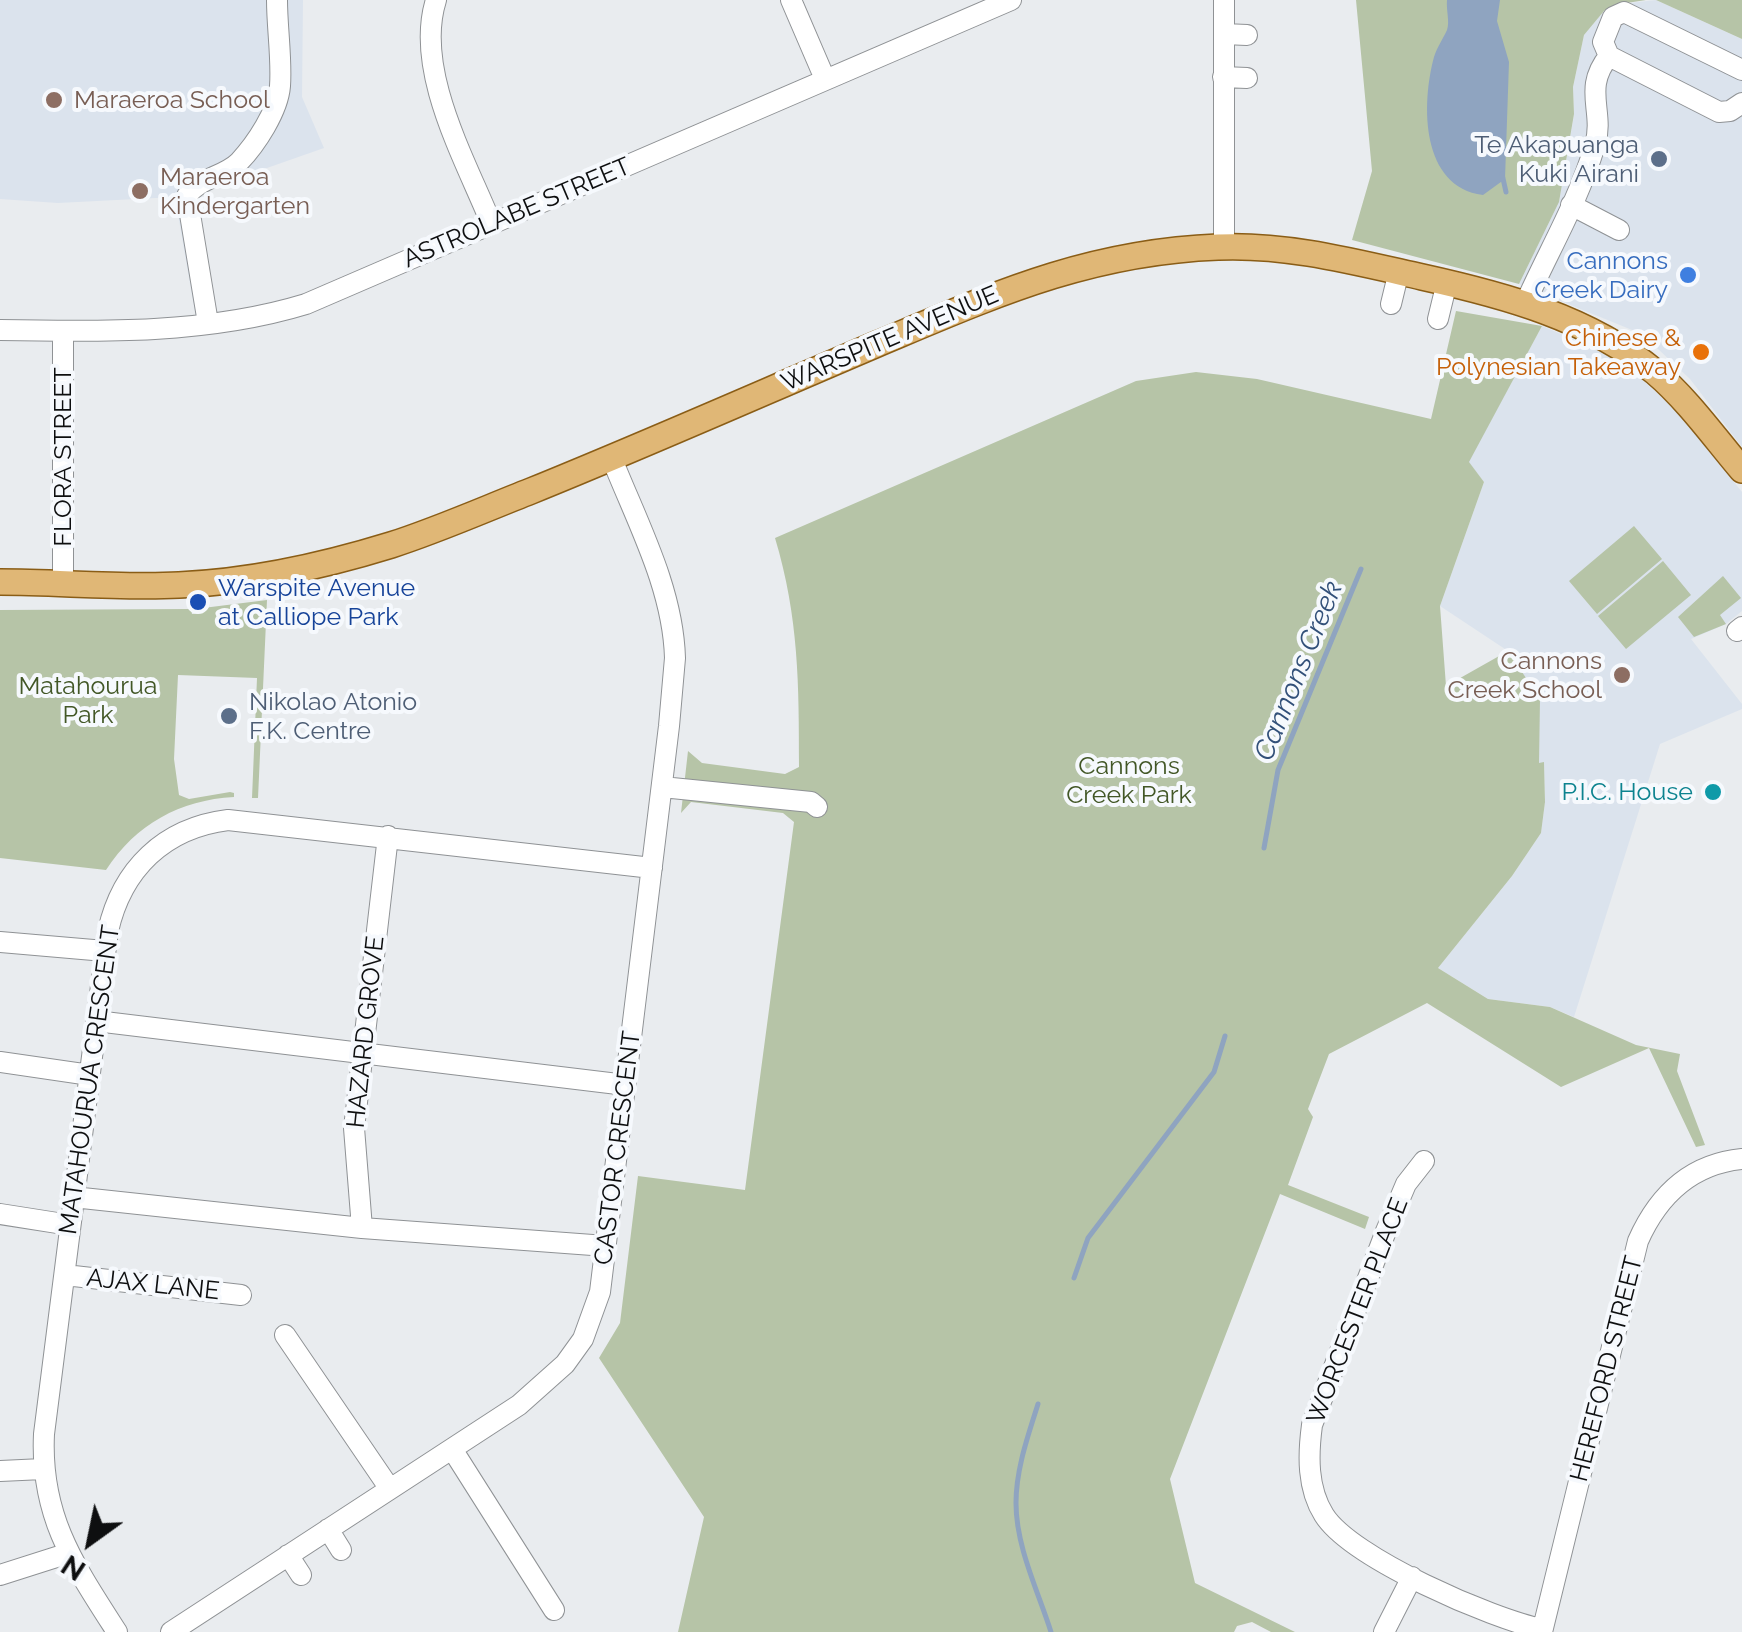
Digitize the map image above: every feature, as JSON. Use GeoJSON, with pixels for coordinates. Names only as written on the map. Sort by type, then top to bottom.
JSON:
{"type":"FeatureCollection","features":[{"type":"Feature","properties":{"kind":"main road","name":"WARSPITE AVENUE"},"geometry":{"type":"LineString","coordinates":[[0,582],[183,585],[286,571],[350,557],[424,534],[612,459],[1038,278],[1129,256],[1224,246],[1285,250],[1447,282],[1525,304],[1615,344],[1656,373],[1742,470]]}},
{"type":"Feature","properties":{"kind":"street"},"geometry":{"type":"LineString","coordinates":[[208,323],[188,196],[199,184],[238,162],[278,98],[278,0]]}},
{"type":"Feature","properties":{"kind":"street"},"geometry":{"type":"LineString","coordinates":[[436,0],[431,56],[441,100],[490,223]]}},
{"type":"Feature","properties":{"kind":"street"},"geometry":{"type":"LineString","coordinates":[[791,0],[825,79]]}},
{"type":"Feature","properties":{"kind":"street","name":"ASTROLABE STREET"},"geometry":{"type":"LineString","coordinates":[[0,330],[160,329],[259,316],[306,304],[1011,0]]}},
{"type":"Feature","properties":{"kind":"street"},"geometry":{"type":"LineString","coordinates":[[1224,0],[1224,246]]}},
{"type":"Feature","properties":{"kind":"street"},"geometry":{"type":"LineString","coordinates":[[1742,70],[1624,12],[1613,17],[1603,42],[1610,56],[1719,112],[1730,111],[1742,103]]}},
{"type":"Feature","properties":{"kind":"street"},"geometry":{"type":"LineString","coordinates":[[1224,34],[1248,34]]}},
{"type":"Feature","properties":{"kind":"street"},"geometry":{"type":"LineString","coordinates":[[1525,304],[1596,141],[1594,87],[1597,70],[1610,56]]}},
{"type":"Feature","properties":{"kind":"street"},"geometry":{"type":"LineString","coordinates":[[1224,77],[1247,78]]}},
{"type":"Feature","properties":{"kind":"street"},"geometry":{"type":"LineString","coordinates":[[1571,205],[1619,230]]}},
{"type":"Feature","properties":{"kind":"street"},"geometry":{"type":"LineString","coordinates":[[1391,304],[1398,272]]}},
{"type":"Feature","properties":{"kind":"street"},"geometry":{"type":"LineString","coordinates":[[1438,319],[1447,282]]}},
{"type":"Feature","properties":{"kind":"street","name":"FLORA STREET"},"geometry":{"type":"LineString","coordinates":[[62,583],[63,331]]}},
{"type":"Feature","properties":{"kind":"street","name":"CASTOR CRESCENT"},"geometry":{"type":"LineString","coordinates":[[171,1632],[519,1405],[566,1364],[594,1313],[606,1246],[674,680],[674,634],[660,579],[612,459]]}},
{"type":"Feature","properties":{"kind":"street"},"geometry":{"type":"LineString","coordinates":[[662,787],[810,802],[817,807]]}},
{"type":"Feature","properties":{"kind":"street","name":"MATAHOURUA CRESCENT"},"geometry":{"type":"LineString","coordinates":[[118,1632],[68,1553],[53,1517],[42,1469],[105,951],[112,915],[130,876],[152,850],[181,832],[213,822],[240,820],[652,868]]}},
{"type":"Feature","properties":{"kind":"street","name":"HAZARD GROVE"},"geometry":{"type":"LineString","coordinates":[[362,1228],[354,1128],[388,836]]}},
{"type":"Feature","properties":{"kind":"street"},"geometry":{"type":"LineString","coordinates":[[0,942],[105,951]]}},
{"type":"Feature","properties":{"kind":"street"},"geometry":{"type":"LineString","coordinates":[[96,1021],[626,1085]]}},
{"type":"Feature","properties":{"kind":"street"},"geometry":{"type":"LineString","coordinates":[[0,1062],[90,1076]]}},
{"type":"Feature","properties":{"kind":"street","name":"HEREFORD STREET"},"geometry":{"type":"LineString","coordinates":[[1542,1631],[1642,1232],[1661,1200],[1681,1180],[1703,1168],[1742,1159]]}},
{"type":"Feature","properties":{"kind":"street","name":"WORCESTER PLACE"},"geometry":{"type":"LineString","coordinates":[[1424,1161],[1406,1184],[1386,1230],[1312,1425],[1308,1456],[1312,1483],[1324,1517],[1356,1544],[1412,1577],[1483,1611],[1542,1631]]}},
{"type":"Feature","properties":{"kind":"street"},"geometry":{"type":"LineString","coordinates":[[73,1196],[362,1228],[606,1246]]}},
{"type":"Feature","properties":{"kind":"street"},"geometry":{"type":"LineString","coordinates":[[0,1214],[70,1225]]}},
{"type":"Feature","properties":{"kind":"street","name":"AJAX LANE"},"geometry":{"type":"LineString","coordinates":[[65,1275],[241,1295]]}},
{"type":"Feature","properties":{"kind":"street"},"geometry":{"type":"LineString","coordinates":[[284,1334],[390,1489]]}},
{"type":"Feature","properties":{"kind":"street"},"geometry":{"type":"LineString","coordinates":[[452,1449],[554,1610]]}},
{"type":"Feature","properties":{"kind":"street"},"geometry":{"type":"LineString","coordinates":[[0,1471],[42,1469]]}},
{"type":"Feature","properties":{"kind":"street"},"geometry":{"type":"LineString","coordinates":[[328,1530],[341,1550]]}},
{"type":"Feature","properties":{"kind":"street"},"geometry":{"type":"LineString","coordinates":[[0,1574],[68,1553]]}},
{"type":"Feature","properties":{"kind":"street"},"geometry":{"type":"LineString","coordinates":[[288,1555],[301,1575]]}},
{"type":"Feature","properties":{"kind":"street"},"geometry":{"type":"LineString","coordinates":[[1384,1632],[1412,1577]]}},
{"type":"Feature","properties":{"kind":"shaded area","name":"Maraeroa School"},"geometry":{"type":"Polygon","coordinates":[[[0,0],[303,0],[302,97],[324,148],[207,189],[196,204],[197,324],[175,197],[58,203],[0,199],[0,0]]]}},
{"type":"Feature","properties":{"kind":"shaded area"},"geometry":{"type":"Polygon","coordinates":[[[1656,0],[1742,39],[1742,447],[1690,379],[1642,334],[1519,284],[1559,202],[1574,115],[1573,87],[1584,35],[1604,11],[1620,4],[1656,0]]]}},
{"type":"Feature","properties":{"kind":"shaded area","name":"Cannons Creek School"},"geometry":{"type":"Polygon","coordinates":[[[1542,326],[1618,358],[1676,410],[1742,492],[1742,611],[1726,624],[1691,639],[1742,709],[1660,744],[1574,1017],[1550,1007],[1488,999],[1438,968],[1512,876],[1541,833],[1544,763],[1539,764],[1508,651],[1440,606],[1484,482],[1468,462],[1542,326]]]}},
{"type":"Feature","properties":{"kind":"green space"},"geometry":{"type":"Polygon","coordinates":[[[1356,0],[1646,0],[1604,11],[1584,35],[1573,87],[1574,114],[1559,202],[1519,284],[1352,240],[1372,171],[1356,0]]]}},
{"type":"Feature","properties":{"kind":"green space"},"geometry":{"type":"Polygon","coordinates":[[[1656,0],[1742,0],[1742,39],[1656,0]]]}},
{"type":"Feature","properties":{"kind":"green space","name":"Cannons Creek Park"},"geometry":{"type":"Polygon","coordinates":[[[1456,311],[1542,326],[1469,462],[1484,482],[1440,606],[1446,686],[1508,651],[1540,699],[1539,763],[1544,762],[1545,802],[1541,833],[1512,876],[1438,968],[1488,999],[1550,1007],[1636,1045],[1680,1054],[1677,1071],[1705,1145],[1696,1147],[1649,1048],[1561,1087],[1427,1003],[1329,1054],[1308,1109],[1313,1117],[1288,1185],[1369,1217],[1365,1229],[1280,1194],[1170,1479],[1195,1583],[1295,1632],[1271,1632],[1252,1622],[1237,1626],[1234,1632],[678,1632],[704,1517],[599,1358],[620,1323],[638,1176],[745,1190],[794,822],[783,813],[691,802],[681,813],[688,751],[702,763],[785,774],[799,767],[793,624],[775,538],[1136,381],[1196,372],[1257,379],[1431,419],[1456,311]]]}},
{"type":"Feature","properties":{"kind":"green space"},"geometry":{"type":"Polygon","coordinates":[[[1634,526],[1662,559],[1597,614],[1569,581],[1634,526]]]}},
{"type":"Feature","properties":{"kind":"green space"},"geometry":{"type":"Polygon","coordinates":[[[1663,561],[1691,595],[1626,649],[1598,616],[1663,561]]]}},
{"type":"Feature","properties":{"kind":"green space"},"geometry":{"type":"Polygon","coordinates":[[[1723,576],[1741,598],[1720,615],[1726,624],[1694,637],[1678,617],[1723,576]]]}},
{"type":"Feature","properties":{"kind":"green space","name":"Matahourua Park"},"geometry":{"type":"Polygon","coordinates":[[[267,600],[258,798],[252,798],[257,678],[178,675],[174,759],[179,795],[189,799],[230,792],[234,797],[195,803],[161,817],[131,840],[106,870],[0,858],[0,610],[191,609],[192,614],[203,613],[203,608],[267,600]]]}},
{"type":"Feature","properties":{"kind":"water"},"geometry":{"type":"Polygon","coordinates":[[[1447,0],[1500,0],[1497,21],[1509,62],[1505,179],[1483,195],[1463,189],[1447,177],[1430,141],[1427,98],[1435,53],[1448,27],[1447,0]]]}},
{"type":"Feature","properties":{"kind":"waterway"},"geometry":{"type":"LineString","coordinates":[[1502,174],[1506,192]]}},
{"type":"Feature","properties":{"kind":"waterway","name":"Cannons Creek"},"geometry":{"type":"LineString","coordinates":[[1264,848],[1278,770],[1361,569]]}},
{"type":"Feature","properties":{"kind":"waterway","name":"Cannons Creek"},"geometry":{"type":"LineString","coordinates":[[1074,1278],[1088,1238],[1214,1072],[1225,1036]]}},
{"type":"Feature","properties":{"kind":"waterway","name":"Cannons Creek"},"geometry":{"type":"LineString","coordinates":[[1038,1404],[1020,1465],[1016,1503],[1024,1552],[1051,1632]]}},
{"type":"Feature","properties":{"kind":"place","name":"Maraeroa School"},"geometry":{"type":"Point","coordinates":[54,100]}},
{"type":"Feature","properties":{"kind":"place","name":"Te Akapuanga Kuki Airani"},"geometry":{"type":"Point","coordinates":[1659,159]}},
{"type":"Feature","properties":{"kind":"place","name":"Maraeroa Kindergarten"},"geometry":{"type":"Point","coordinates":[140,191]}},
{"type":"Feature","properties":{"kind":"place","name":"Cannons Creek Dairy"},"geometry":{"type":"Point","coordinates":[1688,275]}},
{"type":"Feature","properties":{"kind":"place","name":"Chinese & Polynesian Takeaway"},"geometry":{"type":"Point","coordinates":[1701,352]}},
{"type":"Feature","properties":{"kind":"place","name":"Warspite Avenue at Calliope Park"},"geometry":{"type":"Point","coordinates":[198,602]}},
{"type":"Feature","properties":{"kind":"place","name":"Cannons Creek School"},"geometry":{"type":"Point","coordinates":[1622,675]}},
{"type":"Feature","properties":{"kind":"place","name":"Nikolao Atonio F.K. Centre"},"geometry":{"type":"Point","coordinates":[229,716]}},
{"type":"Feature","properties":{"kind":"place","name":"P.I.C. House"},"geometry":{"type":"Point","coordinates":[1713,792]}}]}
